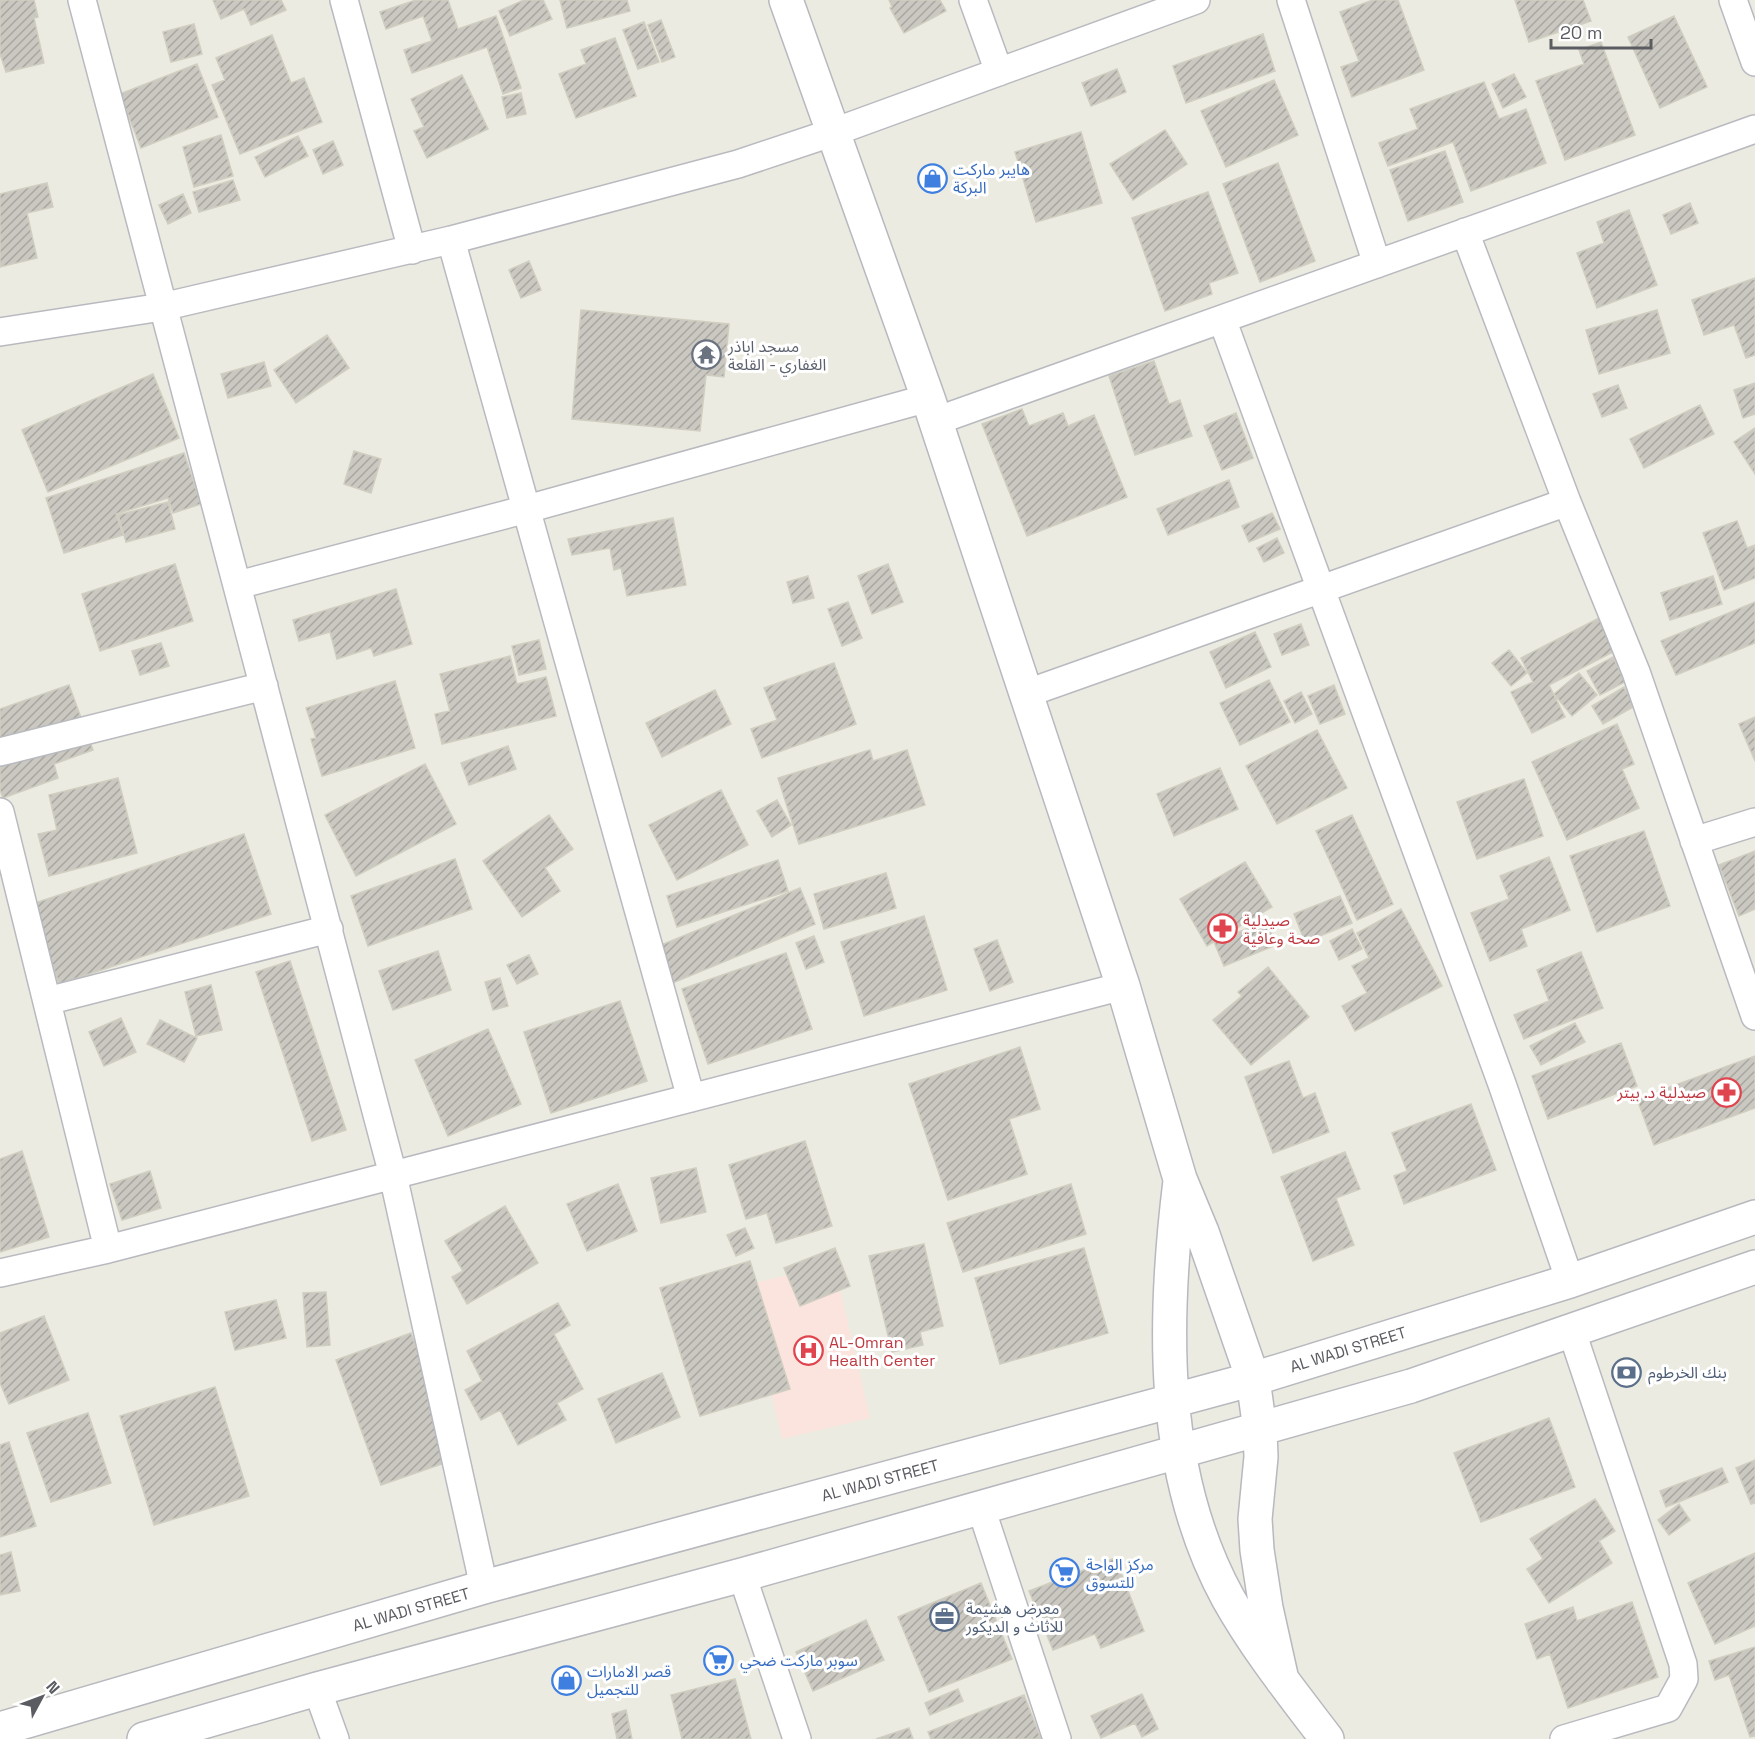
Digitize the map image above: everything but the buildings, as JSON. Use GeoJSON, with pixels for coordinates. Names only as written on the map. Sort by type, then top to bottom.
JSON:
{"type":"FeatureCollection","features":[{"type":"Feature","properties":{"kind":"main road"},"geometry":{"type":"LineString","coordinates":[[786,0],[932,410],[1123,986],[1180,1179],[1202,1232],[1253,1379],[1261,1457],[1255,1519],[1257,1550],[1266,1608],[1282,1680]]}},
{"type":"Feature","properties":{"kind":"main road"},"geometry":{"type":"LineString","coordinates":[[1180,1179],[1171,1272],[1172,1400],[1179,1452],[1197,1529],[1212,1565],[1239,1616],[1282,1680],[1327,1739]]}},
{"type":"Feature","properties":{"kind":"main road","name":"AL WADI STREET"},"geometry":{"type":"LineString","coordinates":[[0,1729],[484,1587],[1253,1379],[1570,1281],[1755,1217]]}},
{"type":"Feature","properties":{"kind":"main road"},"geometry":{"type":"LineString","coordinates":[[144,1739],[317,1689],[742,1575],[1411,1386],[1755,1267]]}},
{"type":"Feature","properties":{"kind":"street"},"geometry":{"type":"LineString","coordinates":[[82,0],[393,1175],[484,1587]]}},
{"type":"Feature","properties":{"kind":"street"},"geometry":{"type":"LineString","coordinates":[[344,0],[411,250]]}},
{"type":"Feature","properties":{"kind":"street"},"geometry":{"type":"LineString","coordinates":[[973,0],[999,72]]}},
{"type":"Feature","properties":{"kind":"street"},"geometry":{"type":"LineString","coordinates":[[0,332],[162,307],[411,250],[738,164],[834,132],[1196,0]]}},
{"type":"Feature","properties":{"kind":"street"},"geometry":{"type":"LineString","coordinates":[[1291,0],[1377,264]]}},
{"type":"Feature","properties":{"kind":"street"},"geometry":{"type":"LineString","coordinates":[[1733,0],[1755,62]]}},
{"type":"Feature","properties":{"kind":"street"},"geometry":{"type":"LineString","coordinates":[[238,585],[527,509],[932,410],[1222,319],[1755,129]]}},
{"type":"Feature","properties":{"kind":"street"},"geometry":{"type":"LineString","coordinates":[[1465,232],[1567,502],[1636,672],[1755,1016]]}},
{"type":"Feature","properties":{"kind":"street"},"geometry":{"type":"LineString","coordinates":[[451,240],[691,1098]]}},
{"type":"Feature","properties":{"kind":"street"},"geometry":{"type":"LineString","coordinates":[[1222,319],[1502,1084],[1570,1281]]}},
{"type":"Feature","properties":{"kind":"street"},"geometry":{"type":"LineString","coordinates":[[1025,694],[1567,502]]}},
{"type":"Feature","properties":{"kind":"street"},"geometry":{"type":"LineString","coordinates":[[0,752],[264,686]]}},
{"type":"Feature","properties":{"kind":"street"},"geometry":{"type":"LineString","coordinates":[[0,812],[108,1249]]}},
{"type":"Feature","properties":{"kind":"street"},"geometry":{"type":"LineString","coordinates":[[1694,841],[1755,822]]}},
{"type":"Feature","properties":{"kind":"street"},"geometry":{"type":"LineString","coordinates":[[47,1001],[329,929]]}},
{"type":"Feature","properties":{"kind":"street"},"geometry":{"type":"LineString","coordinates":[[0,1273],[108,1249],[1123,986]]}},
{"type":"Feature","properties":{"kind":"street"},"geometry":{"type":"LineString","coordinates":[[1564,1739],[1668,1708],[1684,1679],[1683,1664],[1572,1332]]}},
{"type":"Feature","properties":{"kind":"street"},"geometry":{"type":"LineString","coordinates":[[981,1508],[1057,1739]]}},
{"type":"Feature","properties":{"kind":"street"},"geometry":{"type":"LineString","coordinates":[[742,1575],[797,1739]]}},
{"type":"Feature","properties":{"kind":"street"},"geometry":{"type":"LineString","coordinates":[[317,1689],[335,1739]]}},
{"type":"Feature","properties":{"kind":"shaded area","name":"AL-Omran Health Center"},"geometry":{"type":"Polygon","coordinates":[[[834,1264],[870,1418],[782,1439],[746,1285],[834,1264]]]}},
{"type":"Feature","properties":{"kind":"place","name":"هايبر ماركت البركة"},"geometry":{"type":"Point","coordinates":[932,178]}},
{"type":"Feature","properties":{"kind":"place","name":"مسجد اباذر الغفاري - القلعة"},"geometry":{"type":"Point","coordinates":[707,355]}},
{"type":"Feature","properties":{"kind":"place","name":"صيدلية صحة وعافية"},"geometry":{"type":"Point","coordinates":[1222,929]}},
{"type":"Feature","properties":{"kind":"place","name":"صيدلية د. بيتر"},"geometry":{"type":"Point","coordinates":[1727,1092]}},
{"type":"Feature","properties":{"kind":"place","name":"AL-Omran Health Center"},"geometry":{"type":"Point","coordinates":[808,1351]}},
{"type":"Feature","properties":{"kind":"place","name":"بنك الخرطوم"},"geometry":{"type":"Point","coordinates":[1627,1372]}},
{"type":"Feature","properties":{"kind":"place","name":"مركز الواحة للتسوق"},"geometry":{"type":"Point","coordinates":[1065,1573]}},
{"type":"Feature","properties":{"kind":"place","name":"معرض هشيمة للاثاث و الديكور"},"geometry":{"type":"Point","coordinates":[945,1617]}},
{"type":"Feature","properties":{"kind":"place","name":"سوبر ماركت ضحي"},"geometry":{"type":"Point","coordinates":[719,1660]}},
{"type":"Feature","properties":{"kind":"place","name":"قصر الامارات للتجميل"},"geometry":{"type":"Point","coordinates":[566,1680]}}]}
